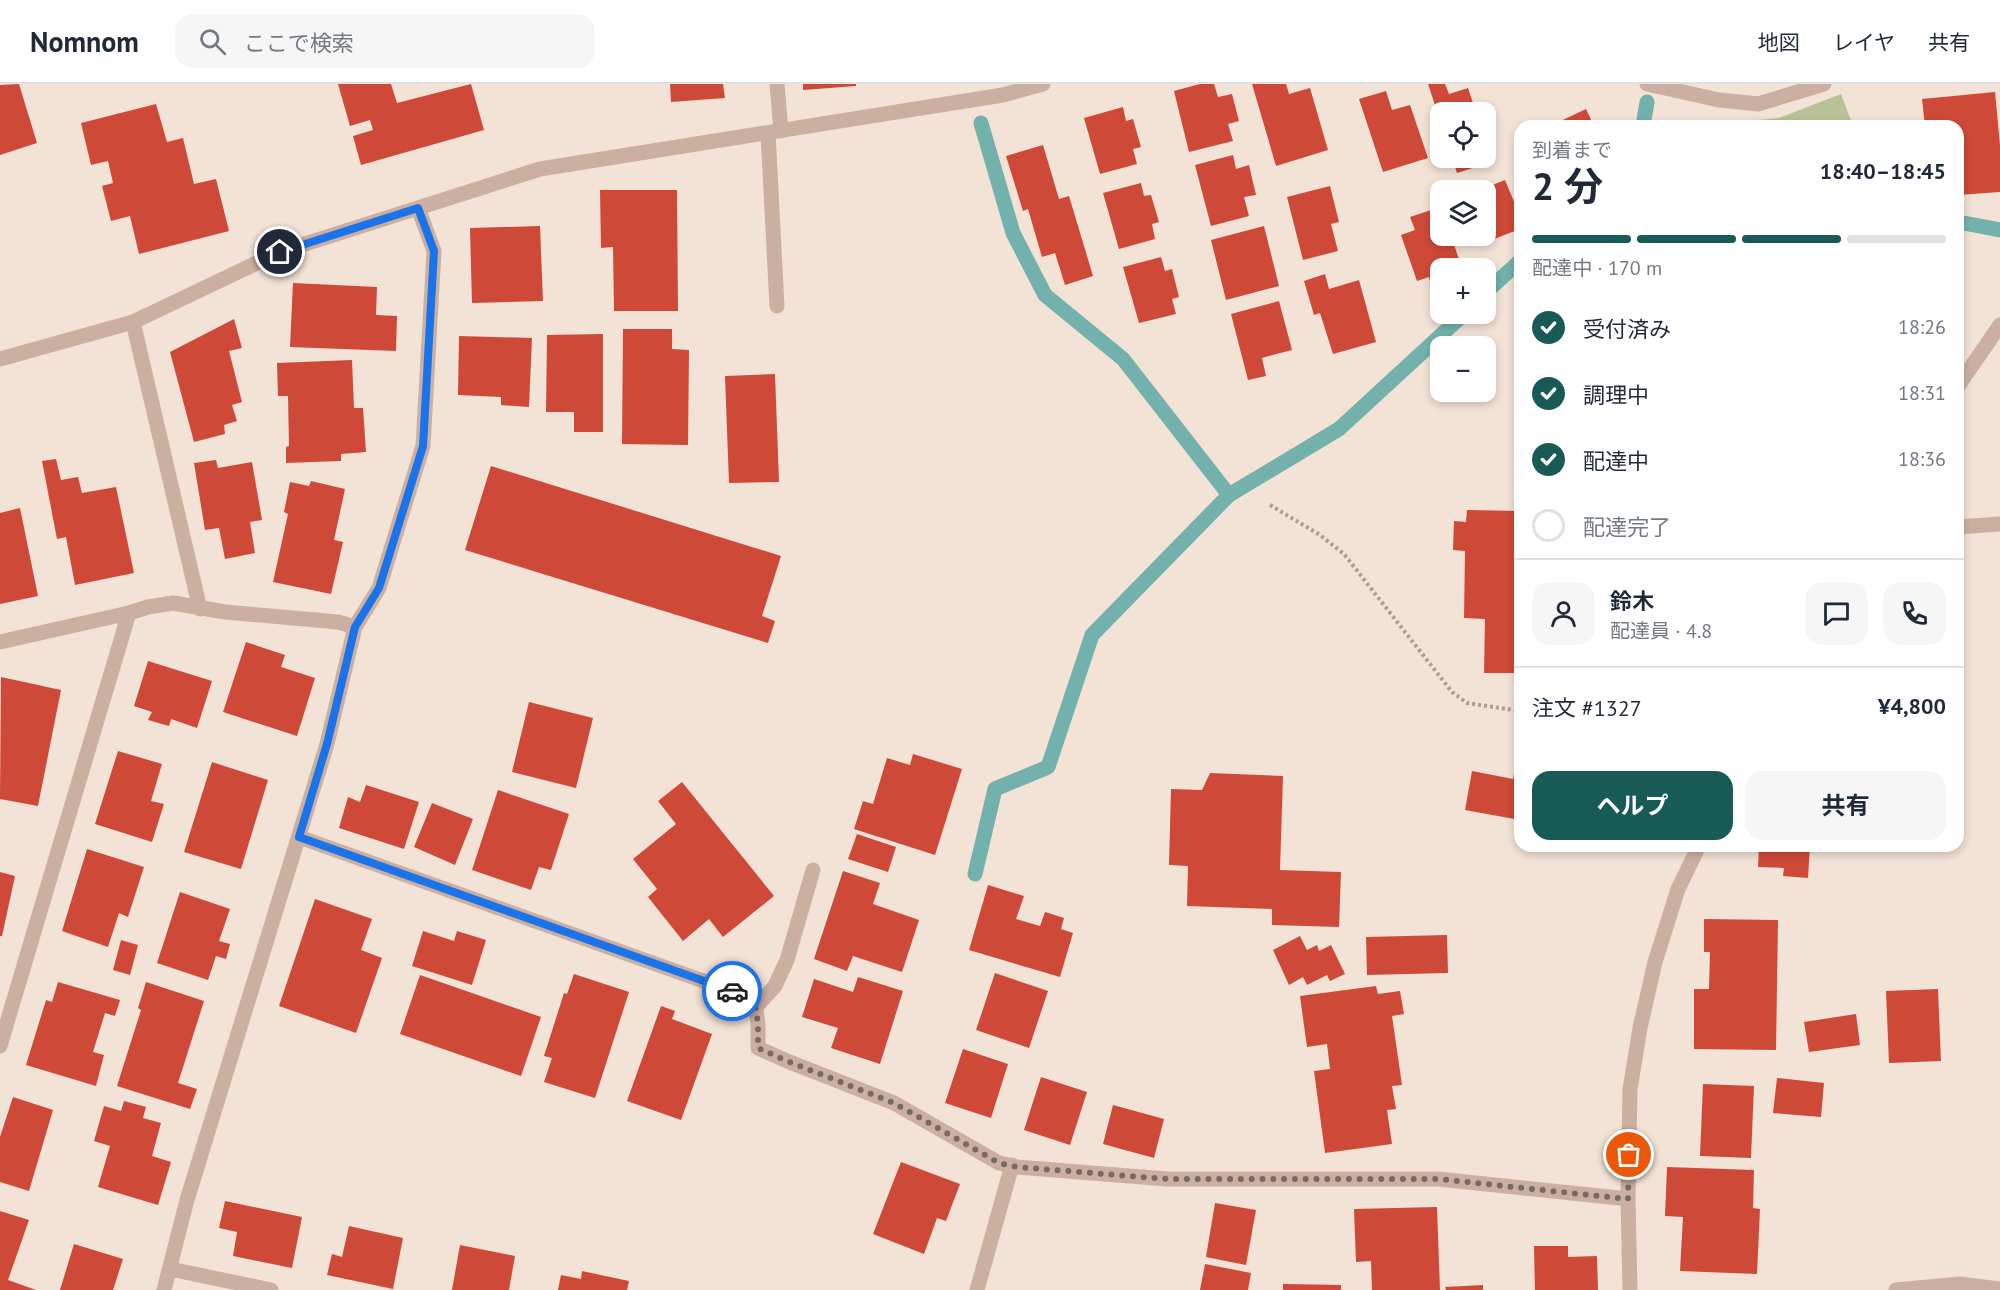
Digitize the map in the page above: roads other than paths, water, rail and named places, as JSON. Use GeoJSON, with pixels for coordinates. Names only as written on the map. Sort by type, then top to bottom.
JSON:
{"type":"FeatureCollection","features":[{"type":"Feature","properties":{"kind":"street"},"geometry":{"type":"LineString","coordinates":[[777,84],[775,132],[777,306]]}},
{"type":"Feature","properties":{"kind":"street"},"geometry":{"type":"LineString","coordinates":[[0,359],[133,322],[280,252],[540,169],[1003,95],[1043,84]]}},
{"type":"Feature","properties":{"kind":"street"},"geometry":{"type":"LineString","coordinates":[[1647,84],[1719,100],[1758,105],[1824,84]]}},
{"type":"Feature","properties":{"kind":"street"},"geometry":{"type":"LineString","coordinates":[[164,1290],[187,1200],[327,744],[355,627],[379,588],[423,446],[434,251],[418,208]]}},
{"type":"Feature","properties":{"kind":"street"},"geometry":{"type":"LineString","coordinates":[[133,322],[200,609]]}},
{"type":"Feature","properties":{"kind":"street"},"geometry":{"type":"LineString","coordinates":[[1964,377],[2000,325]]}},
{"type":"Feature","properties":{"kind":"street"},"geometry":{"type":"LineString","coordinates":[[1964,527],[2000,524]]}},
{"type":"Feature","properties":{"kind":"street"},"geometry":{"type":"LineString","coordinates":[[0,642],[172,603],[200,609],[338,622],[355,627]]}},
{"type":"Feature","properties":{"kind":"street"},"geometry":{"type":"LineString","coordinates":[[0,1046],[129,613]]}},
{"type":"Feature","properties":{"kind":"street"},"geometry":{"type":"LineString","coordinates":[[299,837],[754,999],[758,1023],[758,1048],[894,1103],[999,1163],[1167,1179],[1438,1179],[1628,1199]]}},
{"type":"Feature","properties":{"kind":"street"},"geometry":{"type":"LineString","coordinates":[[1630,1290],[1628,1199],[1630,1089],[1640,1028],[1655,962],[1678,889],[1696,852]]}},
{"type":"Feature","properties":{"kind":"street"},"geometry":{"type":"LineString","coordinates":[[755,1008],[775,986],[787,960],[813,870]]}},
{"type":"Feature","properties":{"kind":"street"},"geometry":{"type":"LineString","coordinates":[[977,1290],[1012,1165]]}},
{"type":"Feature","properties":{"kind":"street"},"geometry":{"type":"LineString","coordinates":[[170,1269],[272,1290]]}},
{"type":"Feature","properties":{"kind":"street"},"geometry":{"type":"LineString","coordinates":[[1896,1290],[1960,1284],[2000,1289]]}},
{"type":"Feature","properties":{"kind":"waterway"},"geometry":{"type":"LineString","coordinates":[[1644,120],[1647,102]]}},
{"type":"Feature","properties":{"kind":"waterway"},"geometry":{"type":"LineString","coordinates":[[981,123],[1013,233],[1045,295],[1123,359],[1229,495]]}},
{"type":"Feature","properties":{"kind":"waterway"},"geometry":{"type":"LineString","coordinates":[[1964,223],[2000,230]]}},
{"type":"Feature","properties":{"kind":"waterway"},"geometry":{"type":"LineString","coordinates":[[1496,283],[1514,266]]}},
{"type":"Feature","properties":{"kind":"waterway"},"geometry":{"type":"LineString","coordinates":[[975,874],[995,789],[1048,767],[1092,635],[1229,495],[1339,429],[1453,324]]}}]}
